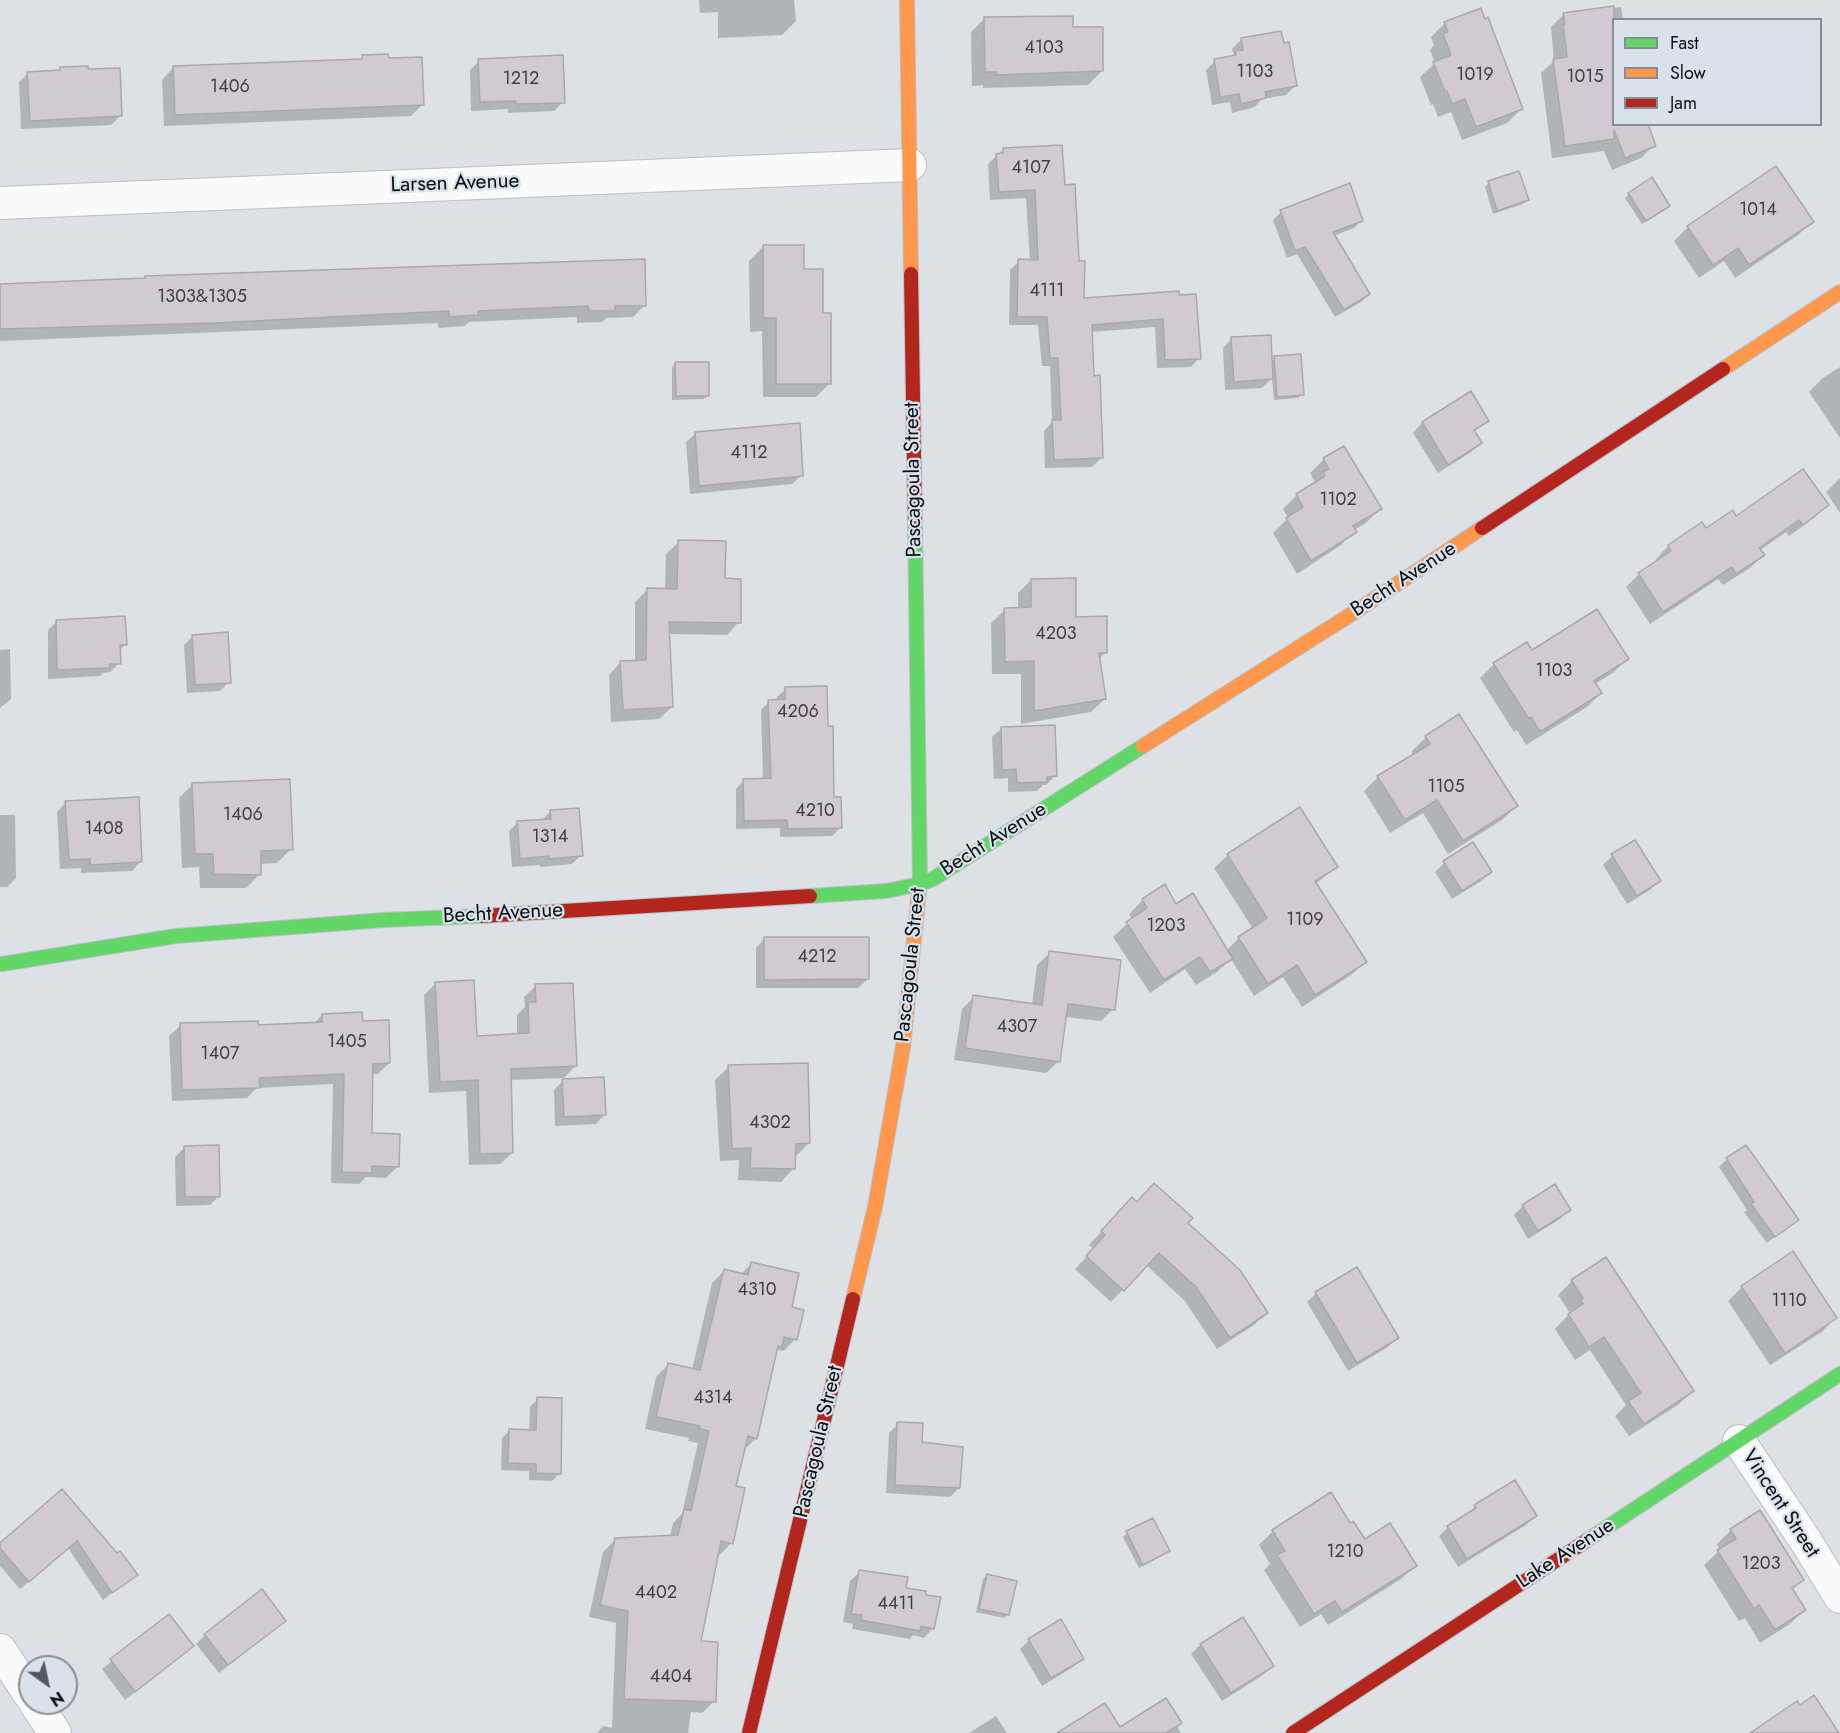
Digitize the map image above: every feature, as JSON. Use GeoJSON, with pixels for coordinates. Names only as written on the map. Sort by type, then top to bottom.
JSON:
{"type":"FeatureCollection","features":[{"type":"Feature","properties":{"kind":"street","name":"Pascagoula Street"},"geometry":{"type":"LineString","coordinates":[[749,1733],[874,1207],[903,1047],[920,884],[907,0]]}},
{"type":"Feature","properties":{"kind":"street","name":"Larsen Avenue"},"geometry":{"type":"LineString","coordinates":[[0,203],[910,165]]}},
{"type":"Feature","properties":{"kind":"street","name":"Becht Avenue"},"geometry":{"type":"LineString","coordinates":[[2,964],[176,936],[384,920],[520,914],[886,891],[920,884],[933,879],[1350,615],[1840,292]]}},
{"type":"Feature","properties":{"kind":"street","name":"Lake Avenue"},"geometry":{"type":"LineString","coordinates":[[1293,1733],[1840,1374]]}},
{"type":"Feature","properties":{"kind":"street","name":"Vincent Street"},"geometry":{"type":"LineString","coordinates":[[1739,1441],[1807,1543],[1840,1598]]}},
{"type":"Feature","properties":{"kind":"street"},"geometry":{"type":"LineString","coordinates":[[0,1650],[18,1677]]}},
{"type":"Feature","properties":{"kind":"street"},"geometry":{"type":"LineString","coordinates":[[43,1715],[55,1733]]}},
{"type":"Feature","properties":{"kind":"building"},"geometry":{"type":"Polygon","coordinates":[[[1614,6],[1612,126],[1649,126],[1656,146],[1625,158],[1614,130],[1614,139],[1565,146],[1553,59],[1567,57],[1563,13],[1614,6]]]}},
{"type":"Feature","properties":{"kind":"building"},"geometry":{"type":"Polygon","coordinates":[[[1481,8],[1485,19],[1488,17],[1523,109],[1476,127],[1465,99],[1452,104],[1433,62],[1451,55],[1443,34],[1448,32],[1444,22],[1481,8]]]}},
{"type":"Feature","properties":{"kind":"building"},"geometry":{"type":"Polygon","coordinates":[[[1073,16],[1073,27],[1103,27],[1103,71],[996,75],[997,72],[985,72],[984,17],[1073,16]]]}},
{"type":"Feature","properties":{"kind":"building"},"geometry":{"type":"Polygon","coordinates":[[[1281,31],[1284,43],[1289,42],[1297,86],[1265,92],[1266,98],[1241,104],[1239,94],[1220,97],[1214,59],[1236,55],[1235,51],[1243,50],[1241,38],[1281,31]]]}},
{"type":"Feature","properties":{"kind":"building"},"geometry":{"type":"Polygon","coordinates":[[[388,54],[389,58],[422,57],[424,105],[175,115],[173,66],[362,59],[362,55],[388,54]]]}},
{"type":"Feature","properties":{"kind":"building"},"geometry":{"type":"Polygon","coordinates":[[[563,55],[565,103],[480,102],[478,59],[563,55]]]}},
{"type":"Feature","properties":{"kind":"building"},"geometry":{"type":"Polygon","coordinates":[[[88,66],[88,69],[120,68],[122,116],[30,121],[27,72],[88,66]]]}},
{"type":"Feature","properties":{"kind":"building"},"geometry":{"type":"Polygon","coordinates":[[[1062,145],[1065,185],[1075,184],[1079,261],[1085,261],[1084,298],[1179,291],[1179,295],[1196,294],[1201,359],[1165,360],[1163,319],[1092,325],[1094,376],[1100,375],[1103,458],[1054,460],[1052,420],[1061,420],[1058,358],[1050,358],[1047,317],[1017,317],[1018,259],[1038,260],[1035,190],[999,192],[996,154],[1003,153],[1003,148],[1062,145]]]}},
{"type":"Feature","properties":{"kind":"building"},"geometry":{"type":"Polygon","coordinates":[[[1776,166],[1814,222],[1749,265],[1738,248],[1713,265],[1687,226],[1776,166]]]}},
{"type":"Feature","properties":{"kind":"building"},"geometry":{"type":"Polygon","coordinates":[[[1519,171],[1529,200],[1497,211],[1488,181],[1519,171]]]}},
{"type":"Feature","properties":{"kind":"building"},"geometry":{"type":"Polygon","coordinates":[[[1652,177],[1670,206],[1646,221],[1628,193],[1652,177]]]}},
{"type":"Feature","properties":{"kind":"building"},"geometry":{"type":"Polygon","coordinates":[[[1350,183],[1363,221],[1333,232],[1370,294],[1344,310],[1305,247],[1295,251],[1280,210],[1350,183]]]}},
{"type":"Feature","properties":{"kind":"building"},"geometry":{"type":"Polygon","coordinates":[[[763,245],[804,245],[804,269],[823,269],[823,313],[831,313],[831,384],[776,384],[776,318],[763,318],[763,245]]]}},
{"type":"Feature","properties":{"kind":"building"},"geometry":{"type":"Polygon","coordinates":[[[645,259],[646,306],[615,306],[615,311],[589,311],[588,306],[478,311],[478,315],[449,317],[449,311],[215,323],[0,329],[0,284],[145,278],[145,276],[645,259]]]}},
{"type":"Feature","properties":{"kind":"building"},"geometry":{"type":"Polygon","coordinates":[[[1271,335],[1273,379],[1234,382],[1231,337],[1271,335]]]}},
{"type":"Feature","properties":{"kind":"building"},"geometry":{"type":"Polygon","coordinates":[[[1301,354],[1304,395],[1277,397],[1274,356],[1301,354]]]}},
{"type":"Feature","properties":{"kind":"building"},"geometry":{"type":"Polygon","coordinates":[[[675,362],[709,362],[709,396],[676,396],[675,362]]]}},
{"type":"Feature","properties":{"kind":"building"},"geometry":{"type":"Polygon","coordinates":[[[1471,391],[1489,421],[1474,430],[1482,443],[1448,465],[1422,422],[1471,391]]]}},
{"type":"Feature","properties":{"kind":"building"},"geometry":{"type":"Polygon","coordinates":[[[800,423],[803,476],[699,486],[695,432],[800,423]]]}},
{"type":"Feature","properties":{"kind":"building"},"geometry":{"type":"Polygon","coordinates":[[[1344,446],[1382,509],[1353,526],[1357,532],[1311,561],[1286,518],[1303,507],[1296,494],[1325,476],[1323,472],[1329,469],[1323,458],[1344,446]]]}},
{"type":"Feature","properties":{"kind":"building"},"geometry":{"type":"Polygon","coordinates":[[[1803,469],[1829,505],[1803,525],[1799,520],[1759,548],[1765,555],[1736,574],[1732,567],[1663,612],[1638,573],[1671,551],[1668,545],[1702,522],[1706,528],[1733,510],[1736,516],[1803,469]]]}},
{"type":"Feature","properties":{"kind":"building"},"geometry":{"type":"Polygon","coordinates":[[[678,540],[726,541],[725,578],[741,579],[741,623],[669,622],[673,707],[623,710],[620,661],[646,660],[647,588],[677,589],[678,540]]]}},
{"type":"Feature","properties":{"kind":"building"},"geometry":{"type":"Polygon","coordinates":[[[1076,578],[1076,617],[1107,616],[1107,653],[1099,653],[1106,699],[1034,711],[1034,661],[1005,662],[1004,608],[1031,607],[1031,579],[1076,578]]]}},
{"type":"Feature","properties":{"kind":"building"},"geometry":{"type":"Polygon","coordinates":[[[1597,609],[1629,659],[1594,681],[1602,693],[1540,732],[1493,663],[1527,642],[1532,650],[1597,609]]]}},
{"type":"Feature","properties":{"kind":"building"},"geometry":{"type":"Polygon","coordinates":[[[125,616],[127,645],[120,645],[121,664],[110,664],[110,668],[57,670],[56,620],[125,616]]]}},
{"type":"Feature","properties":{"kind":"building"},"geometry":{"type":"Polygon","coordinates":[[[228,632],[231,683],[195,685],[192,635],[228,632]]]}},
{"type":"Feature","properties":{"kind":"building"},"geometry":{"type":"Polygon","coordinates":[[[827,686],[828,726],[833,726],[834,797],[841,797],[842,828],[788,829],[787,820],[744,821],[743,779],[771,778],[768,700],[785,699],[785,687],[827,686]]]}},
{"type":"Feature","properties":{"kind":"building"},"geometry":{"type":"Polygon","coordinates":[[[1459,714],[1518,806],[1463,841],[1437,800],[1405,820],[1377,776],[1430,744],[1425,736],[1459,714]]]}},
{"type":"Feature","properties":{"kind":"building"},"geometry":{"type":"Polygon","coordinates":[[[1055,725],[1057,776],[1047,777],[1047,782],[1017,783],[1016,769],[1002,770],[1001,727],[1055,725]]]}},
{"type":"Feature","properties":{"kind":"building"},"geometry":{"type":"Polygon","coordinates":[[[290,779],[293,850],[261,851],[261,875],[214,874],[213,854],[195,854],[192,783],[290,779]]]}},
{"type":"Feature","properties":{"kind":"building"},"geometry":{"type":"Polygon","coordinates":[[[139,797],[142,862],[90,865],[90,859],[69,860],[65,801],[139,797]]]}},
{"type":"Feature","properties":{"kind":"building"},"geometry":{"type":"Polygon","coordinates":[[[1300,807],[1338,867],[1315,881],[1367,962],[1315,995],[1297,965],[1268,984],[1238,937],[1267,918],[1227,854],[1300,807]]]}},
{"type":"Feature","properties":{"kind":"building"},"geometry":{"type":"Polygon","coordinates":[[[579,808],[583,856],[520,859],[517,821],[551,819],[550,810],[579,808]]]}},
{"type":"Feature","properties":{"kind":"building"},"geometry":{"type":"Polygon","coordinates":[[[1635,840],[1661,881],[1637,896],[1611,854],[1635,840]]]}},
{"type":"Feature","properties":{"kind":"building"},"geometry":{"type":"Polygon","coordinates":[[[1473,842],[1492,872],[1462,891],[1443,861],[1473,842]]]}},
{"type":"Feature","properties":{"kind":"building"},"geometry":{"type":"Polygon","coordinates":[[[1165,884],[1176,904],[1193,893],[1233,959],[1210,972],[1200,957],[1164,980],[1126,922],[1147,908],[1142,899],[1165,884]]]}},
{"type":"Feature","properties":{"kind":"building"},"geometry":{"type":"Polygon","coordinates":[[[764,937],[869,937],[869,979],[764,980],[764,937]]]}},
{"type":"Feature","properties":{"kind":"building"},"geometry":{"type":"Polygon","coordinates":[[[1049,951],[1121,960],[1115,1010],[1068,1004],[1060,1062],[965,1048],[973,995],[1042,1005],[1049,951]]]}},
{"type":"Feature","properties":{"kind":"building"},"geometry":{"type":"Polygon","coordinates":[[[474,980],[477,1036],[529,1033],[528,1002],[536,1002],[535,984],[573,983],[577,1066],[511,1069],[513,1153],[480,1154],[478,1080],[440,1082],[435,982],[474,980]]]}},
{"type":"Feature","properties":{"kind":"building"},"geometry":{"type":"Polygon","coordinates":[[[362,1012],[363,1021],[389,1020],[390,1063],[373,1064],[372,1133],[400,1134],[399,1167],[372,1166],[372,1173],[342,1172],[344,1074],[259,1078],[260,1088],[182,1090],[180,1023],[258,1021],[258,1025],[322,1022],[322,1014],[362,1012]]]}},
{"type":"Feature","properties":{"kind":"building"},"geometry":{"type":"Polygon","coordinates":[[[808,1063],[810,1143],[796,1144],[795,1169],[750,1168],[751,1148],[732,1149],[728,1065],[808,1063]]]}},
{"type":"Feature","properties":{"kind":"building"},"geometry":{"type":"Polygon","coordinates":[[[604,1077],[606,1115],[564,1117],[562,1079],[604,1077]]]}},
{"type":"Feature","properties":{"kind":"building"},"geometry":{"type":"Polygon","coordinates":[[[219,1145],[220,1197],[185,1197],[184,1146],[219,1145]]]}},
{"type":"Feature","properties":{"kind":"building"},"geometry":{"type":"Polygon","coordinates":[[[1746,1145],[1799,1220],[1775,1237],[1751,1204],[1754,1202],[1726,1158],[1746,1145]]]}},
{"type":"Feature","properties":{"kind":"building"},"geometry":{"type":"Polygon","coordinates":[[[1154,1183],[1193,1218],[1188,1223],[1240,1270],[1268,1313],[1230,1338],[1196,1287],[1159,1253],[1124,1291],[1086,1256],[1105,1235],[1101,1231],[1132,1197],[1137,1202],[1154,1183]]]}},
{"type":"Feature","properties":{"kind":"building"},"geometry":{"type":"Polygon","coordinates":[[[1555,1184],[1571,1210],[1538,1231],[1522,1205],[1555,1184]]]}},
{"type":"Feature","properties":{"kind":"building"},"geometry":{"type":"Polygon","coordinates":[[[1793,1251],[1837,1318],[1785,1353],[1741,1286],[1793,1251]]]}},
{"type":"Feature","properties":{"kind":"building"},"geometry":{"type":"Polygon","coordinates":[[[1606,1257],[1694,1391],[1644,1424],[1628,1401],[1641,1393],[1604,1337],[1589,1347],[1568,1314],[1583,1304],[1581,1300],[1583,1298],[1571,1280],[1606,1257]]]}},
{"type":"Feature","properties":{"kind":"building"},"geometry":{"type":"Polygon","coordinates":[[[751,1262],[799,1273],[792,1307],[804,1310],[797,1340],[784,1337],[782,1347],[778,1346],[757,1439],[748,1436],[736,1486],[745,1488],[733,1544],[721,1541],[701,1641],[718,1642],[716,1702],[624,1699],[628,1611],[600,1605],[615,1538],[678,1535],[684,1509],[691,1511],[709,1431],[699,1429],[700,1426],[656,1417],[668,1363],[700,1370],[724,1269],[748,1275],[751,1262]]]}},
{"type":"Feature","properties":{"kind":"building"},"geometry":{"type":"Polygon","coordinates":[[[1357,1267],[1399,1338],[1357,1363],[1315,1292],[1357,1267]]]}},
{"type":"Feature","properties":{"kind":"building"},"geometry":{"type":"Polygon","coordinates":[[[537,1397],[562,1398],[561,1474],[536,1473],[536,1464],[508,1463],[509,1429],[536,1430],[537,1397]]]}},
{"type":"Feature","properties":{"kind":"building"},"geometry":{"type":"Polygon","coordinates":[[[897,1422],[923,1423],[922,1442],[963,1447],[960,1488],[895,1485],[897,1422]]]}},
{"type":"Feature","properties":{"kind":"building"},"geometry":{"type":"Polygon","coordinates":[[[1515,1480],[1537,1516],[1467,1559],[1447,1526],[1476,1508],[1474,1505],[1515,1480]]]}},
{"type":"Feature","properties":{"kind":"building"},"geometry":{"type":"Polygon","coordinates":[[[62,1489],[117,1553],[120,1551],[138,1575],[112,1593],[77,1541],[29,1582],[0,1548],[0,1543],[62,1489]]]}},
{"type":"Feature","properties":{"kind":"building"},"geometry":{"type":"Polygon","coordinates":[[[1331,1492],[1350,1523],[1353,1521],[1365,1539],[1390,1523],[1417,1566],[1342,1612],[1335,1601],[1314,1614],[1277,1555],[1285,1551],[1272,1530],[1331,1492]]]}},
{"type":"Feature","properties":{"kind":"building"},"geometry":{"type":"Polygon","coordinates":[[[1760,1510],[1804,1580],[1792,1588],[1806,1610],[1775,1630],[1759,1605],[1754,1609],[1717,1550],[1736,1539],[1730,1529],[1760,1510]]]}},
{"type":"Feature","properties":{"kind":"building"},"geometry":{"type":"Polygon","coordinates":[[[1153,1518],[1170,1551],[1143,1565],[1126,1531],[1153,1518]]]}},
{"type":"Feature","properties":{"kind":"building"},"geometry":{"type":"Polygon","coordinates":[[[859,1570],[908,1577],[906,1588],[926,1591],[926,1595],[941,1597],[934,1629],[921,1626],[920,1631],[861,1620],[862,1615],[851,1614],[859,1570]]]}},
{"type":"Feature","properties":{"kind":"building"},"geometry":{"type":"Polygon","coordinates":[[[987,1574],[1017,1581],[1009,1615],[979,1609],[987,1574]]]}},
{"type":"Feature","properties":{"kind":"building"},"geometry":{"type":"Polygon","coordinates":[[[262,1589],[286,1621],[228,1665],[204,1634],[262,1589]]]}},
{"type":"Feature","properties":{"kind":"building"},"geometry":{"type":"Polygon","coordinates":[[[169,1614],[194,1646],[135,1692],[110,1659],[169,1614]]]}},
{"type":"Feature","properties":{"kind":"building"},"geometry":{"type":"Polygon","coordinates":[[[1243,1617],[1274,1666],[1231,1693],[1200,1644],[1243,1617]]]}},
{"type":"Feature","properties":{"kind":"building"},"geometry":{"type":"Polygon","coordinates":[[[1061,1619],[1084,1659],[1051,1678],[1028,1639],[1061,1619]]]}},
{"type":"Feature","properties":{"kind":"building"},"geometry":{"type":"Polygon","coordinates":[[[1814,1695],[1839,1733],[1750,1733],[1797,1701],[1800,1705],[1814,1695]]]}},
{"type":"Feature","properties":{"kind":"building"},"geometry":{"type":"Polygon","coordinates":[[[1166,1698],[1182,1723],[1166,1733],[1057,1733],[1105,1703],[1120,1727],[1166,1698]]]}},
{"type":"Feature","properties":{"kind":"traffic: fast"},"geometry":{"type":"LineString","coordinates":[[915,522],[920,884],[918,900]]}},
{"type":"Feature","properties":{"kind":"traffic: fast"},"geometry":{"type":"LineString","coordinates":[[810,896],[886,891],[933,879],[1143,746]]}},
{"type":"Feature","properties":{"kind":"traffic: fast"},"geometry":{"type":"LineString","coordinates":[[2,964],[176,936],[384,920],[482,916]]}},
{"type":"Feature","properties":{"kind":"traffic: fast"},"geometry":{"type":"LineString","coordinates":[[1586,1541],[1840,1374]]}},
{"type":"Feature","properties":{"kind":"traffic: slow"},"geometry":{"type":"LineString","coordinates":[[907,0],[911,274]]}},
{"type":"Feature","properties":{"kind":"traffic: slow"},"geometry":{"type":"LineString","coordinates":[[1723,369],[1840,292]]}},
{"type":"Feature","properties":{"kind":"traffic: slow"},"geometry":{"type":"LineString","coordinates":[[1143,746],[1482,528]]}},
{"type":"Feature","properties":{"kind":"traffic: slow"},"geometry":{"type":"LineString","coordinates":[[853,1299],[875,1207],[903,1047],[918,900]]}},
{"type":"Feature","properties":{"kind":"traffic: jam"},"geometry":{"type":"LineString","coordinates":[[911,274],[915,522]]}},
{"type":"Feature","properties":{"kind":"traffic: jam"},"geometry":{"type":"LineString","coordinates":[[1482,528],[1723,369]]}},
{"type":"Feature","properties":{"kind":"traffic: jam"},"geometry":{"type":"LineString","coordinates":[[482,916],[810,896]]}},
{"type":"Feature","properties":{"kind":"traffic: jam"},"geometry":{"type":"LineString","coordinates":[[749,1733],[853,1299]]}},
{"type":"Feature","properties":{"kind":"traffic: jam"},"geometry":{"type":"LineString","coordinates":[[1293,1733],[1586,1541]]}}]}
